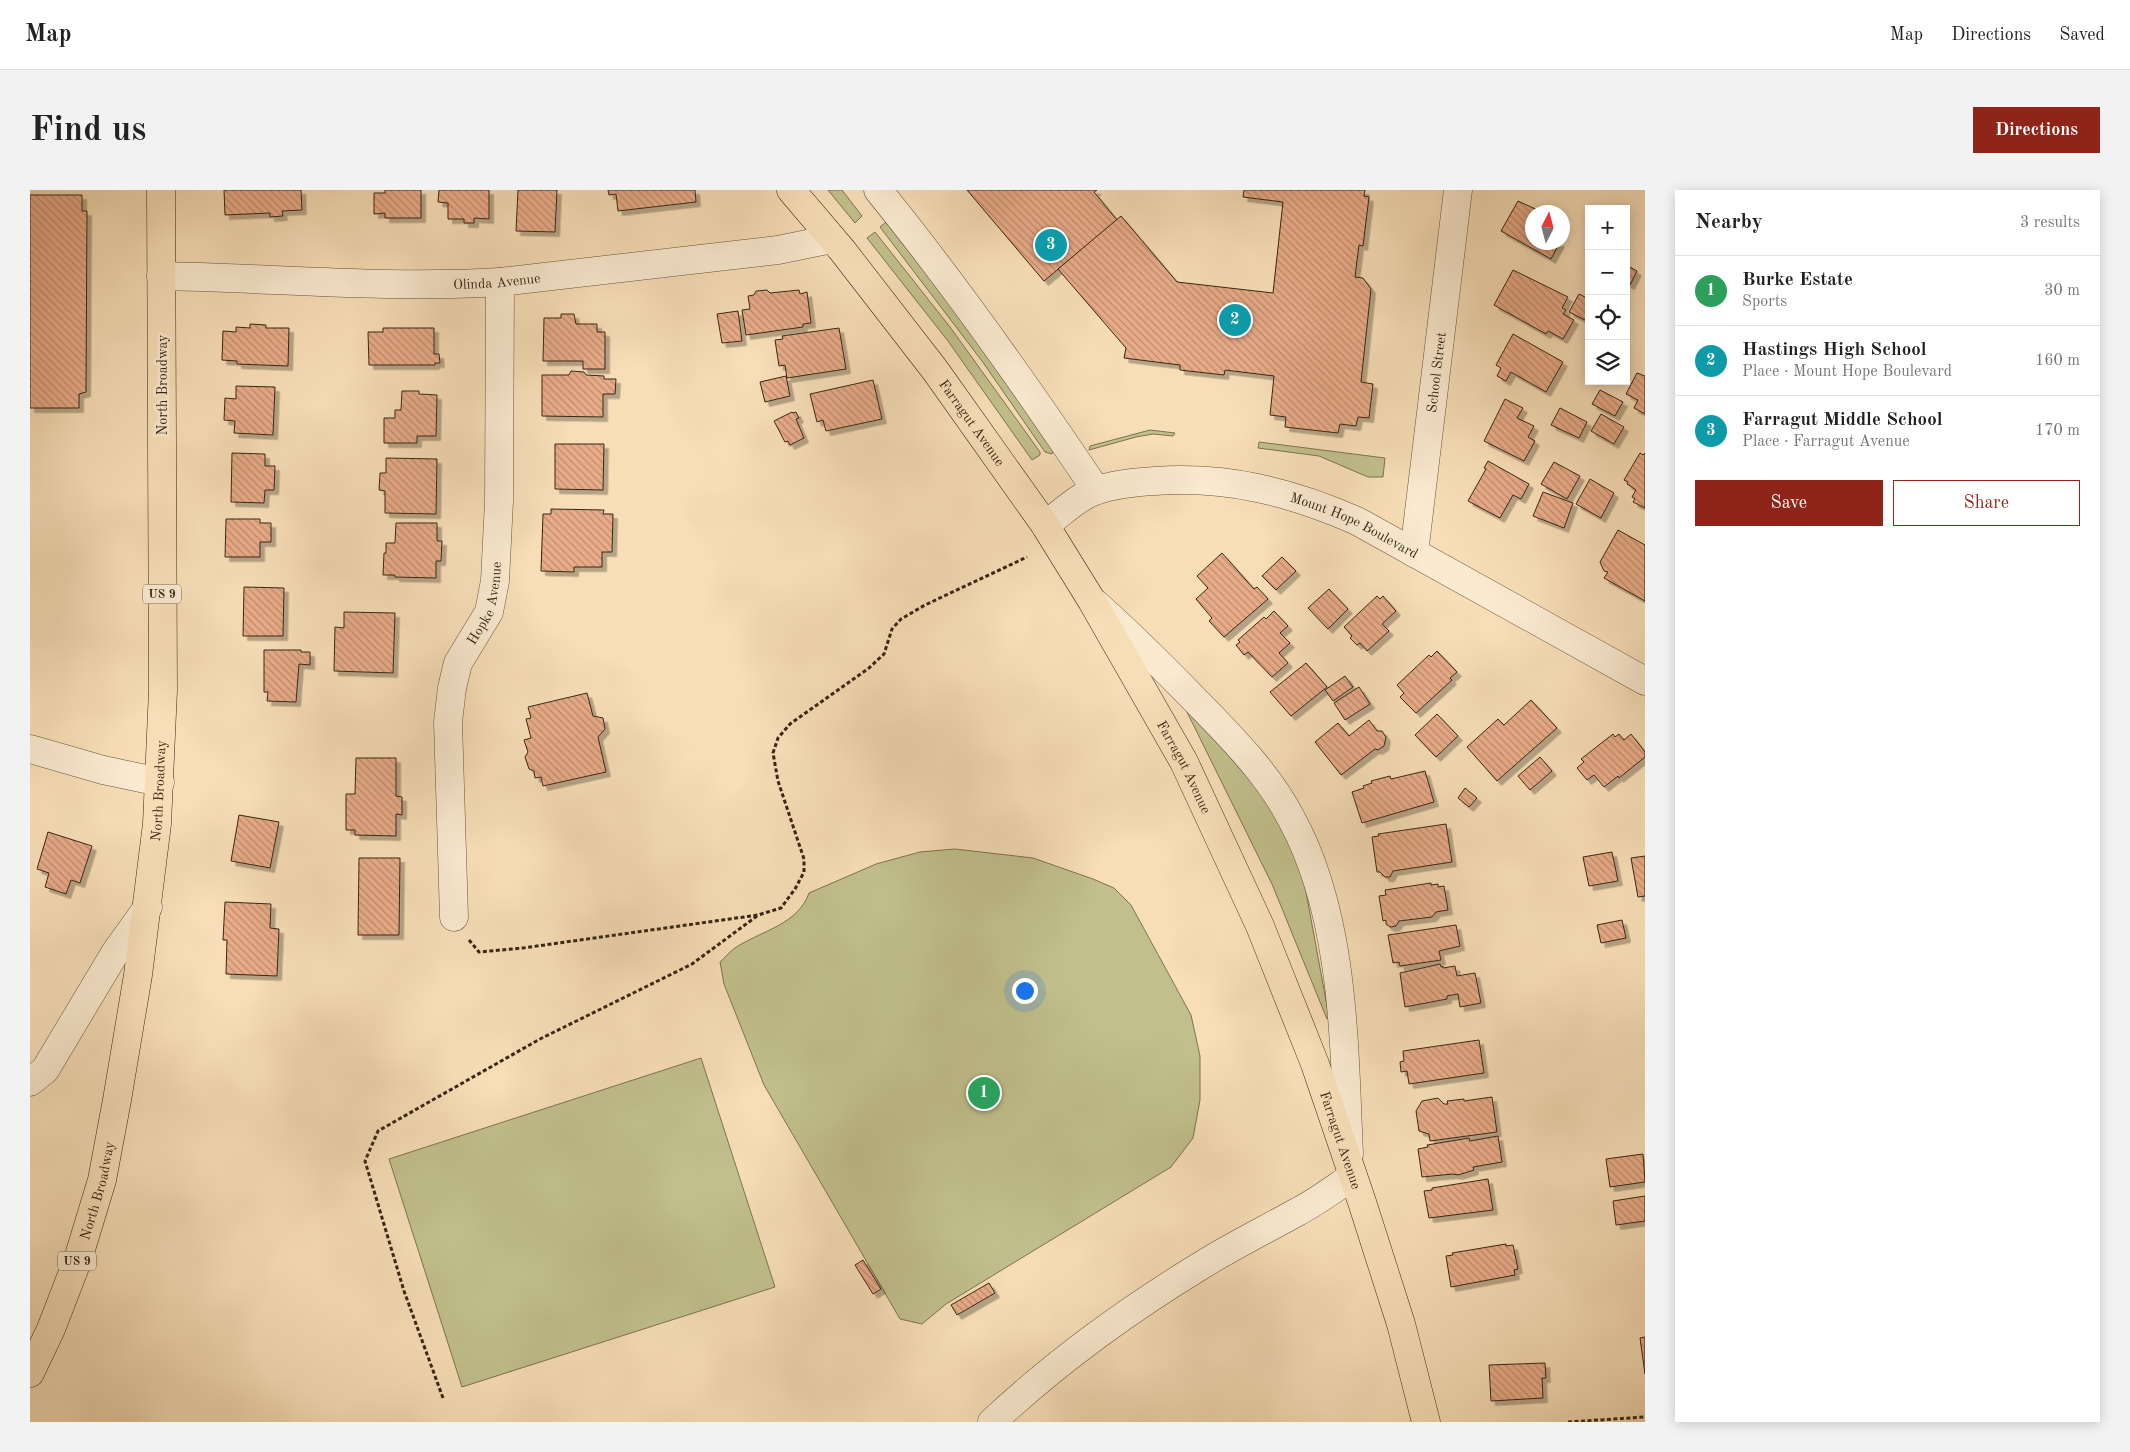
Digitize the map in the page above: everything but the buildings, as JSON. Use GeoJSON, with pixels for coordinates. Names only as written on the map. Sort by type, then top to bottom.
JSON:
{"type":"FeatureCollection","features":[{"type":"Feature","properties":{"kind":"main road","name":"North Broadway"},"geometry":{"type":"LineString","coordinates":[[30,1373],[51,1329],[78,1260],[102,1180],[148,907],[160,782],[164,690],[161,190]]}},
{"type":"Feature","properties":{"kind":"main road","name":"Farragut Avenue"},"geometry":{"type":"LineString","coordinates":[[791,190],[935,370],[1045,526],[1092,601],[1184,762],[1260,926],[1315,1064],[1401,1324],[1426,1422]]}},
{"type":"Feature","properties":{"kind":"street"},"geometry":{"type":"LineString","coordinates":[[878,190],[940,268],[1043,411],[1096,490]]}},
{"type":"Feature","properties":{"kind":"street","name":"School Street"},"geometry":{"type":"LineString","coordinates":[[1414,552],[1458,190]]}},
{"type":"Feature","properties":{"kind":"street","name":"Olinda Avenue"},"geometry":{"type":"LineString","coordinates":[[161,276],[416,284],[500,282],[778,250],[832,240]]}},
{"type":"Feature","properties":{"kind":"street","name":"Hopke Avenue"},"geometry":{"type":"LineString","coordinates":[[460,927],[448,722],[452,688],[458,662],[489,612],[495,581],[499,501],[500,282]]}},
{"type":"Feature","properties":{"kind":"street","name":"Mount Hope Boulevard"},"geometry":{"type":"LineString","coordinates":[[1045,526],[1082,498],[1096,490],[1137,482],[1191,479],[1258,486],[1322,505],[1358,521],[1645,681]]}},
{"type":"Feature","properties":{"kind":"street"},"geometry":{"type":"LineString","coordinates":[[992,1422],[1039,1381],[1126,1314],[1237,1244],[1300,1211],[1351,1170],[1343,1032],[1332,948],[1320,894],[1305,847],[1291,817],[1273,789],[1241,747],[1139,642],[1092,601]]}},
{"type":"Feature","properties":{"kind":"street"},"geometry":{"type":"LineString","coordinates":[[30,749],[103,770],[160,782]]}},
{"type":"Feature","properties":{"kind":"street"},"geometry":{"type":"LineString","coordinates":[[30,1082],[45,1070],[110,961],[148,907]]}},
{"type":"Feature","properties":{"kind":"path"},"geometry":{"type":"LineString","coordinates":[[460,927],[479,952],[523,948],[758,915],[781,908],[795,890],[804,872],[804,859],[778,782],[773,753],[778,738],[790,724],[869,668],[884,654],[892,629],[901,620],[925,605],[1027,557]]}},
{"type":"Feature","properties":{"kind":"path"},"geometry":{"type":"LineString","coordinates":[[443,1398],[404,1291],[365,1161],[378,1131],[540,1039],[692,964],[758,915]]}},
{"type":"Feature","properties":{"kind":"path"},"geometry":{"type":"LineString","coordinates":[[1568,1422],[1645,1417]]}},
{"type":"Feature","properties":{"kind":"shaded area"},"geometry":{"type":"Polygon","coordinates":[[[828,190],[842,190],[862,216],[855,223],[828,190]]]}},
{"type":"Feature","properties":{"kind":"shaded area"},"geometry":{"type":"Polygon","coordinates":[[[886,222],[963,322],[1053,451],[1052,454],[1045,452],[982,361],[880,227],[886,222]]]}},
{"type":"Feature","properties":{"kind":"shaded area"},"geometry":{"type":"Polygon","coordinates":[[[875,232],[950,327],[1040,452],[1040,455],[1032,460],[948,341],[867,238],[875,232]]]}},
{"type":"Feature","properties":{"kind":"shaded area"},"geometry":{"type":"Polygon","coordinates":[[[1150,430],[1175,433],[1173,436],[1153,434],[1136,437],[1089,450],[1090,446],[1150,430]]]}},
{"type":"Feature","properties":{"kind":"shaded area"},"geometry":{"type":"Polygon","coordinates":[[[1259,442],[1385,458],[1383,477],[1368,477],[1319,456],[1258,448],[1259,442]]]}},
{"type":"Feature","properties":{"kind":"shaded area"},"geometry":{"type":"Polygon","coordinates":[[[1189,709],[1252,783],[1271,809],[1298,861],[1306,892],[1329,1017],[1327,1019],[1272,884],[1186,710],[1189,709]]]}},
{"type":"Feature","properties":{"kind":"shaded area"},"geometry":{"type":"Polygon","coordinates":[[[955,849],[1033,858],[1114,888],[1131,905],[1191,1015],[1200,1056],[1200,1100],[1193,1138],[1171,1167],[946,1304],[922,1324],[900,1319],[764,1085],[724,984],[720,962],[735,948],[787,920],[804,904],[809,893],[876,864],[920,852],[955,849]]]}},
{"type":"Feature","properties":{"kind":"shaded area"},"geometry":{"type":"Polygon","coordinates":[[[701,1058],[775,1287],[462,1387],[389,1159],[701,1058]]]}},
{"type":"Feature","properties":{"kind":"place","name":"Farragut Middle School"},"geometry":{"type":"Point","coordinates":[1051,245]}},
{"type":"Feature","properties":{"kind":"place","name":"Hastings High School"},"geometry":{"type":"Point","coordinates":[1235,320]}},
{"type":"Feature","properties":{"kind":"place","name":"Burke Estate"},"geometry":{"type":"Point","coordinates":[984,1093]}}]}
